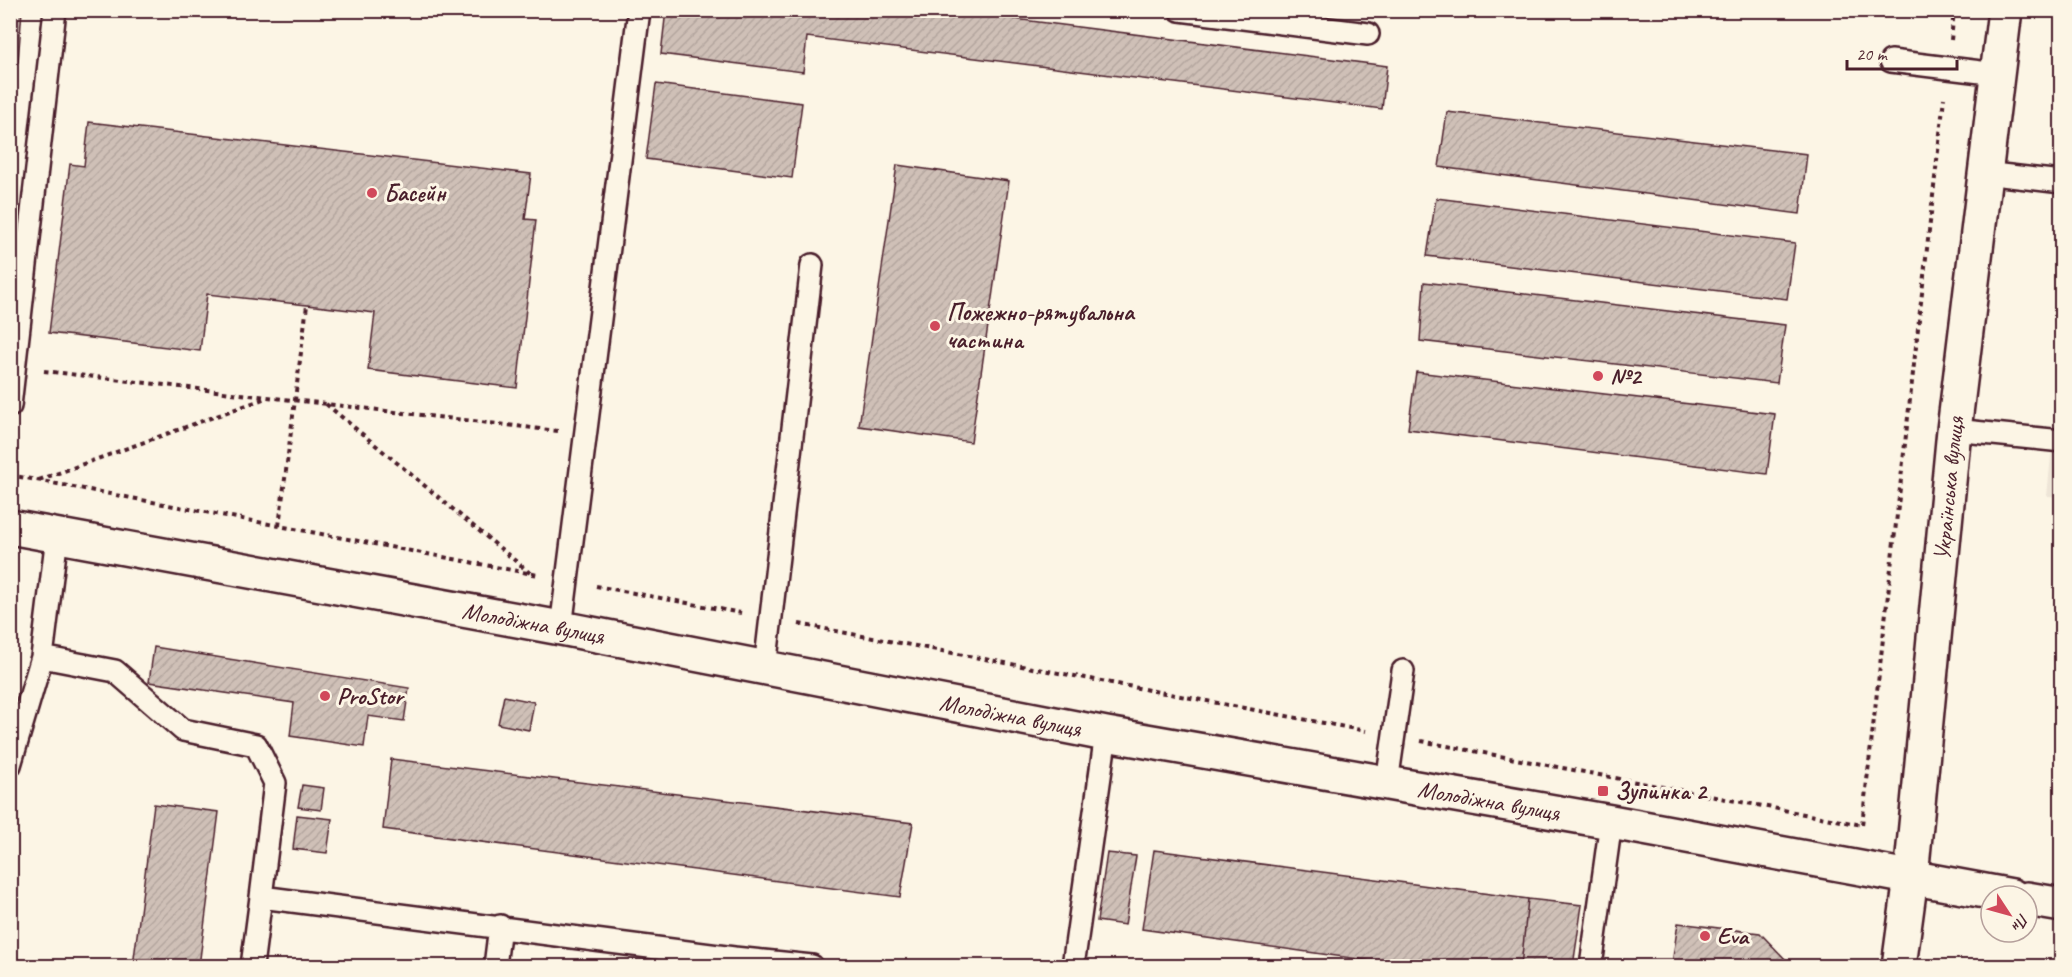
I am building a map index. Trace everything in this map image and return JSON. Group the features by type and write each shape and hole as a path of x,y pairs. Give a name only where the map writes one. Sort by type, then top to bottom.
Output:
{"street":[{"name":"Українська вулиця","path":"1899,966 1911,877 1954,430 2005,10"},
{"name":"Молодіжна вулиця","path":"10,527 561,628 1106,734 1611,822 1979,890"},
{"path":"2039,901 2061,905"}],"lane":[{"path":"10,406 55,10"},
{"path":"561,628 639,10"},
{"path":"1180,10 1368,34"},
{"path":"1892,61 1997,74"},
{"path":"1984,173 2061,182"},
{"path":"765,668 812,265"},
{"path":"1954,430 2061,441"},
{"path":"10,765 42,657 57,536"},
{"path":"42,657 115,671 183,730 256,745 275,783 252,966"},
{"path":"1387,783 1403,671"},
{"path":"1073,966 1106,734"},
{"path":"1592,966 1611,822"},
{"path":"261,897 500,926 734,962 813,966"},
{"path":"495,966 500,926"}],"path":[{"path":"10,475 1862,825 1954,10"},
{"path":"279,526 307,305"},
{"path":"15,368 586,434"},
{"path":"38,481 269,397"},
{"path":"326,404 531,573"}],"shaded area":[{"path":"2061,358 2061,497 2047,496"}],"building":[{"path":"10,10 22,10 18,62 10,62"},
{"path":"666,10 943,10 1387,66 1382,109 807,37 803,72 661,54"},
{"path":"656,84 802,103 792,178 646,159"},
{"path":"1447,112 1807,154 1800,214 1439,167"},
{"path":"89,122 531,174 525,219 536,220 517,388 368,370 375,313 307,305 207,294 200,351 49,333 70,164 84,166"},
{"path":"897,165 1009,181 971,442 859,426"},
{"path":"1436,198 1795,243 1787,299 1427,256"},
{"path":"1424,282 1785,325 1777,383 1420,341"},
{"path":"1416,372 1775,414 1767,474 1408,429"},
{"name":"ProStor","path":"154,647 409,688 404,721 368,716 364,747 290,736 294,703 149,682"},
{"path":"504,696 534,702 529,730 498,724"},
{"path":"391,759 913,823 900,897 383,829"},
{"path":"302,785 324,788 321,810 298,807"},
{"path":"154,804 219,812 199,966 133,966"},
{"path":"297,815 332,819 327,853 293,849"},
{"path":"1154,850 1528,899 1521,966 1408,966 1142,929"},
{"path":"1107,853 1136,856 1125,925 1097,921"},
{"path":"1528,899 1582,905 1573,966 1521,966"},
{"path":"1678,923 1760,933 1787,961 1786,966 1672,964"},
{"path":"381,962 422,966 380,966"}],"place":[{"name":"Басейн","path":"372,193"},
{"name":"Пожежно-рятувальна частина","path":"935,326"},
{"name":"№2","path":"1598,376"},
{"name":"ProStor","path":"325,696"},
{"name":"Зупинка 2","path":"1603,791"},
{"name":"Eva","path":"1705,936"}]}
